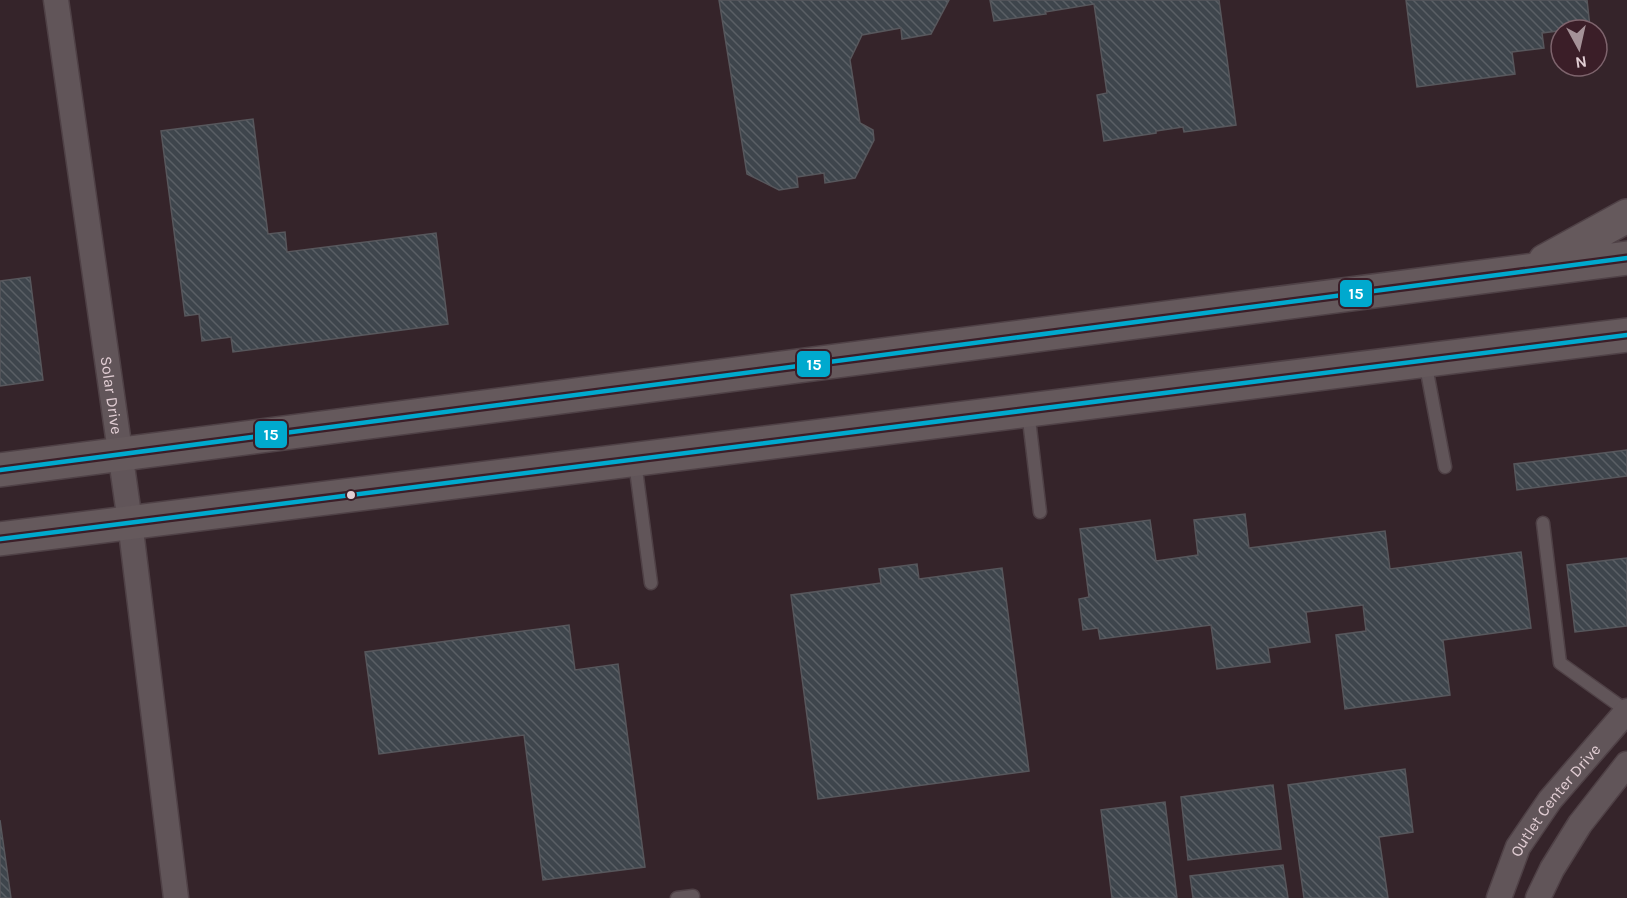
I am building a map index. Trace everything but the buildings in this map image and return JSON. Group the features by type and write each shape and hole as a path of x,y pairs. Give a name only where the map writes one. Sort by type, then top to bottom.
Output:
{"main road":[{"path":"1529,270 1627,216"},
{"path":"0,470 1627,258"},
{"path":"0,539 1627,334"}],"street":[{"name":"Solar Drive","path":"57,0 130,522 176,898"},
{"name":"Outlet Center Drive","path":"1499,898 1518,848 1550,800 1627,711"},
{"name":"Outlet Center Drive","path":"1538,898 1552,869 1580,824 1627,764"}],"lane":[{"path":"1425,360 1445,467"},
{"path":"1028,410 1040,512"},
{"path":"635,459 651,583"},
{"path":"1544,524 1560,663 1627,711"},
{"path":"677,898 693,896"}],"transit line":[{"name":"15","path":"0,470 1627,258"},
{"name":"15","path":"0,539 1627,335"}]}
